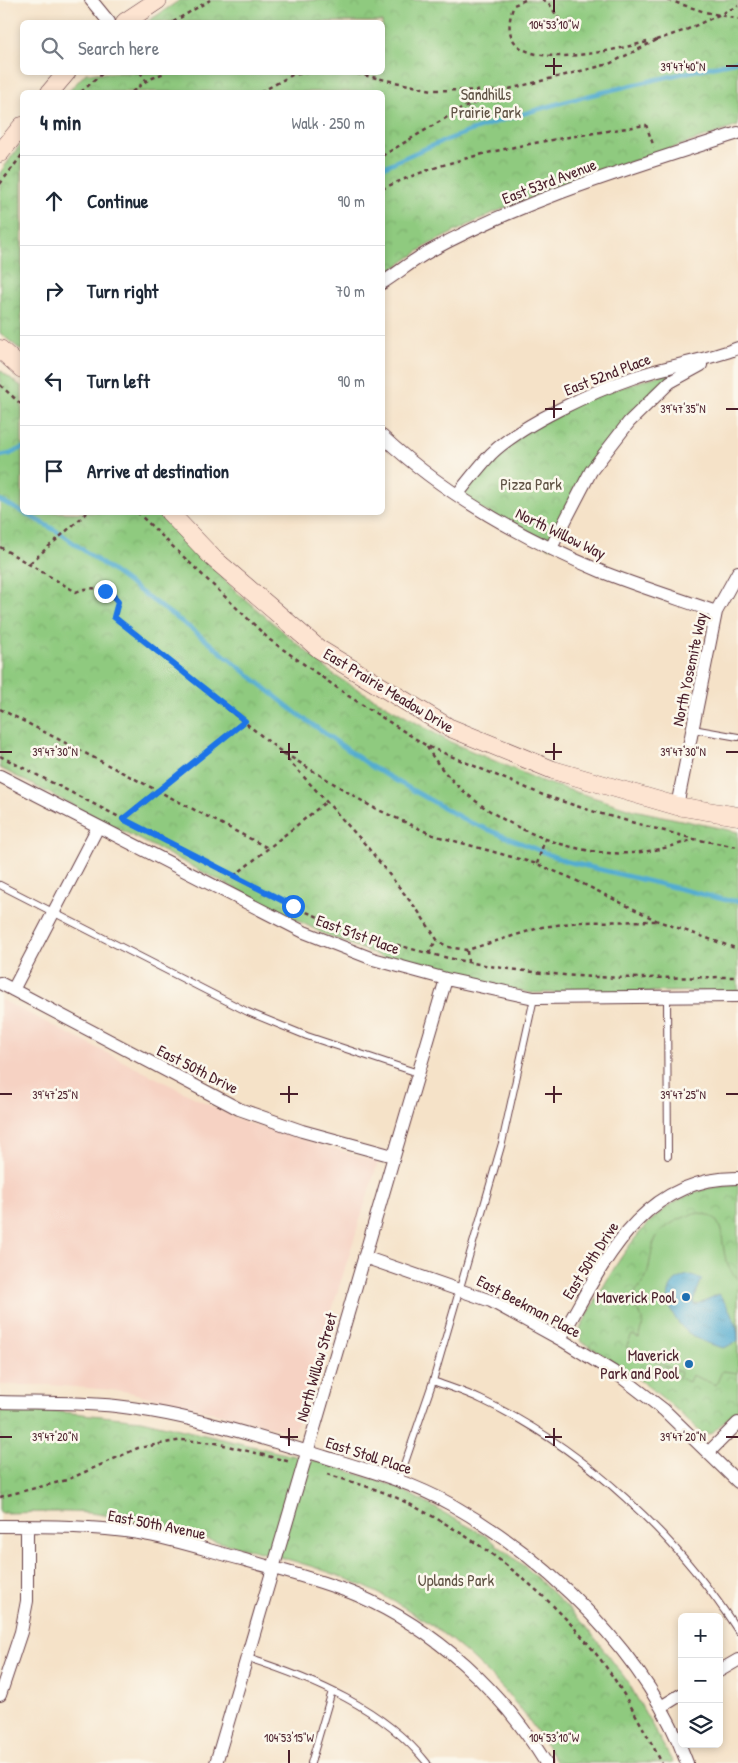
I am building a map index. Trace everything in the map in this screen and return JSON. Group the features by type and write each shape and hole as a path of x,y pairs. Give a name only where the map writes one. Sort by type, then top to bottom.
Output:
{"street":[{"path":"92,0 107,20"},
{"path":"128,20 158,0"},
{"path":"52,90 64,75"},
{"path":"0,153 20,128"},
{"name":"East 53rd Avenue","path":"385,281 428,252 497,218 580,185 738,133"},
{"name":"East 52nd Place","path":"457,495 492,453 567,406 636,376 719,356 738,348"},
{"path":"0,349 20,367"},
{"path":"552,548 592,471 629,422 670,382 719,356"},
{"name":"North Willow Way","path":"385,439 404,457 457,495 552,548 605,573 716,612"},
{"name":"East Prairie Meadow Drive","path":"172,515 213,558 319,649 448,727 553,770 678,806 738,816"},
{"name":"North Yosemite Way","path":"678,806 716,612 738,572"},
{"name":"East 51st Place","path":"0,776 304,932 373,959 446,979 534,998 738,996"},
{"path":"13,990 98,827"},
{"name":"North Willow Street","path":"216,1763 275,1568 393,1156 446,979"},
{"name":"East 50th Drive","path":"0,983 239,1108 302,1131 393,1156"},
{"name":"East 50th Drive","path":"560,1339 613,1250 636,1220 657,1202 682,1188 708,1180 738,1178"},
{"name":"East Beekman Place","path":"364,1257 491,1301 560,1339 620,1376 664,1410 710,1452 738,1482"},
{"name":"East Stoll Place","path":"0,1402 116,1406 184,1418 308,1452 399,1480 452,1505 510,1544 554,1578 598,1623 631,1662 661,1707 679,1742 687,1763"},
{"path":"710,1452 738,1423"},
{"name":"East 50th Avenue","path":"0,1526 92,1528 140,1533 275,1568 358,1596 409,1623 444,1647 470,1669 506,1707 546,1763"},
{"path":"0,1695 21,1632 27,1601 27,1526"},
{"path":"723,1670 737,1665"},
{"path":"661,1707 678,1696"}],"lane":[{"path":"693,729 738,737"},
{"path":"0,885 248,1012 307,1036 418,1073"},
{"path":"667,996 668,1156"},
{"path":"399,1480 433,1381 458,1288 502,1143 534,998"},
{"path":"433,1381 482,1400 531,1428 584,1463 636,1508 678,1552 720,1603 738,1631"},
{"path":"248,1658 284,1670 332,1690 377,1718 418,1752 427,1763"},
{"path":"311,1763 332,1690"}],"path":[{"path":"176,20 210,0"},
{"path":"524,0 514,5 508,22 514,42 531,55 558,57 624,48 657,40"},
{"path":"542,0 548,2 561,22"},
{"path":"668,0 720,16 738,19"},
{"path":"385,154 459,110 501,91 609,64 657,40 720,16 738,6"},
{"path":"83,90 101,75"},
{"path":"142,75 146,81"},
{"path":"135,90 146,81 159,75"},
{"path":"265,90 292,75"},
{"path":"361,75 432,90 501,91"},
{"path":"385,189 407,178 469,159 560,139 646,125 654,147"},
{"path":"0,184 20,158"},
{"path":"0,385 20,403"},
{"path":"30,563 85,515"},
{"path":"140,515 270,640 350,697 427,746 543,795 598,813 694,839 738,847"},
{"path":"0,547 30,563 76,592 95,588 113,595 118,602 114,617 279,750 327,801 418,911 438,941 448,947 467,950 542,927 579,922 658,920"},
{"path":"0,709 268,848"},
{"path":"123,819 245,721"},
{"path":"427,746 434,759 470,796 512,824 546,839 571,847 610,853 671,848 694,839"},
{"path":"279,750 372,807 433,835 537,864 571,878 658,920 738,949"},
{"path":"0,756 332,924 397,946 468,962 566,975 738,977"},
{"path":"234,876 327,801"},
{"path":"537,864 546,839"},
{"path":"430,954 432,946 438,941"},
{"path":"467,950 468,962"},
{"path":"0,1497 66,1480 138,1448 182,1440 216,1443 304,1466 406,1503 456,1530 495,1557 541,1595 582,1637 614,1679 662,1763"}],"shaded area":[{"path":"0,999 239,1120 378,1162 294,1432 124,1391 51,1385 0,1385"}],"green space":[{"name":"Sandhills Prairie Park","path":"180,0 738,0 738,126 571,182 493,213 428,245 385,275 385,90 70,90 84,75 385,75 385,20 150,20"},
{"path":"20,145 20,349 0,333 0,173"},
{"name":"Pizza Park","path":"719,356 670,382 591,471 551,548 457,495 492,453 567,405"},
{"path":"0,370 20,385 20,515 160,515 239,594 335,676 448,741 544,782 634,810 738,832 738,991 531,993 450,976 384,958 322,933 0,768"},
{"path":"738,1185 738,1408 711,1434 701,1433 644,1384 582,1342 579,1330 623,1255 639,1233 659,1214 681,1199 707,1189"},
{"name":"Maverick Pool","path":"699,1213 710,1216 717,1222 721,1230 726,1261 730,1270 738,1278 738,1373 722,1371 716,1385 692,1375 689,1382 679,1378 681,1372 655,1362 656,1359 626,1347 632,1335 639,1338 641,1331 642,1318 633,1300 635,1293 646,1277 656,1238 659,1233 675,1221"},
{"name":"Uplands Park","path":"0,1411 62,1412 141,1420 324,1463 397,1487 486,1536 530,1571 586,1626 628,1682 673,1763 557,1763 517,1705 493,1678 440,1631 410,1611 379,1594 329,1572 273,1555 111,1516 74,1512 0,1513"}],"water":[{"name":"Maverick Pool","path":"688,1275 702,1279 693,1301 695,1305 719,1294 735,1322 738,1341 724,1348 714,1345 693,1336 679,1323 670,1307 669,1291 672,1284"}],"waterway":[{"path":"385,167 468,132 512,117 602,92 738,61"},
{"path":"0,456 20,449"},
{"path":"0,500 20,511"},
{"path":"28,515 60,533 197,633 295,712 372,767 467,821 565,861 726,900 738,901"}],"place":[{"name":"Maverick Pool","path":"686,1297"},
{"name":"Maverick Park and Pool","path":"689,1364"}],"route":[{"path":"105,591 113,595 118,602 118,609 114,617 147,641 245,721 123,819 293,906"}]}
